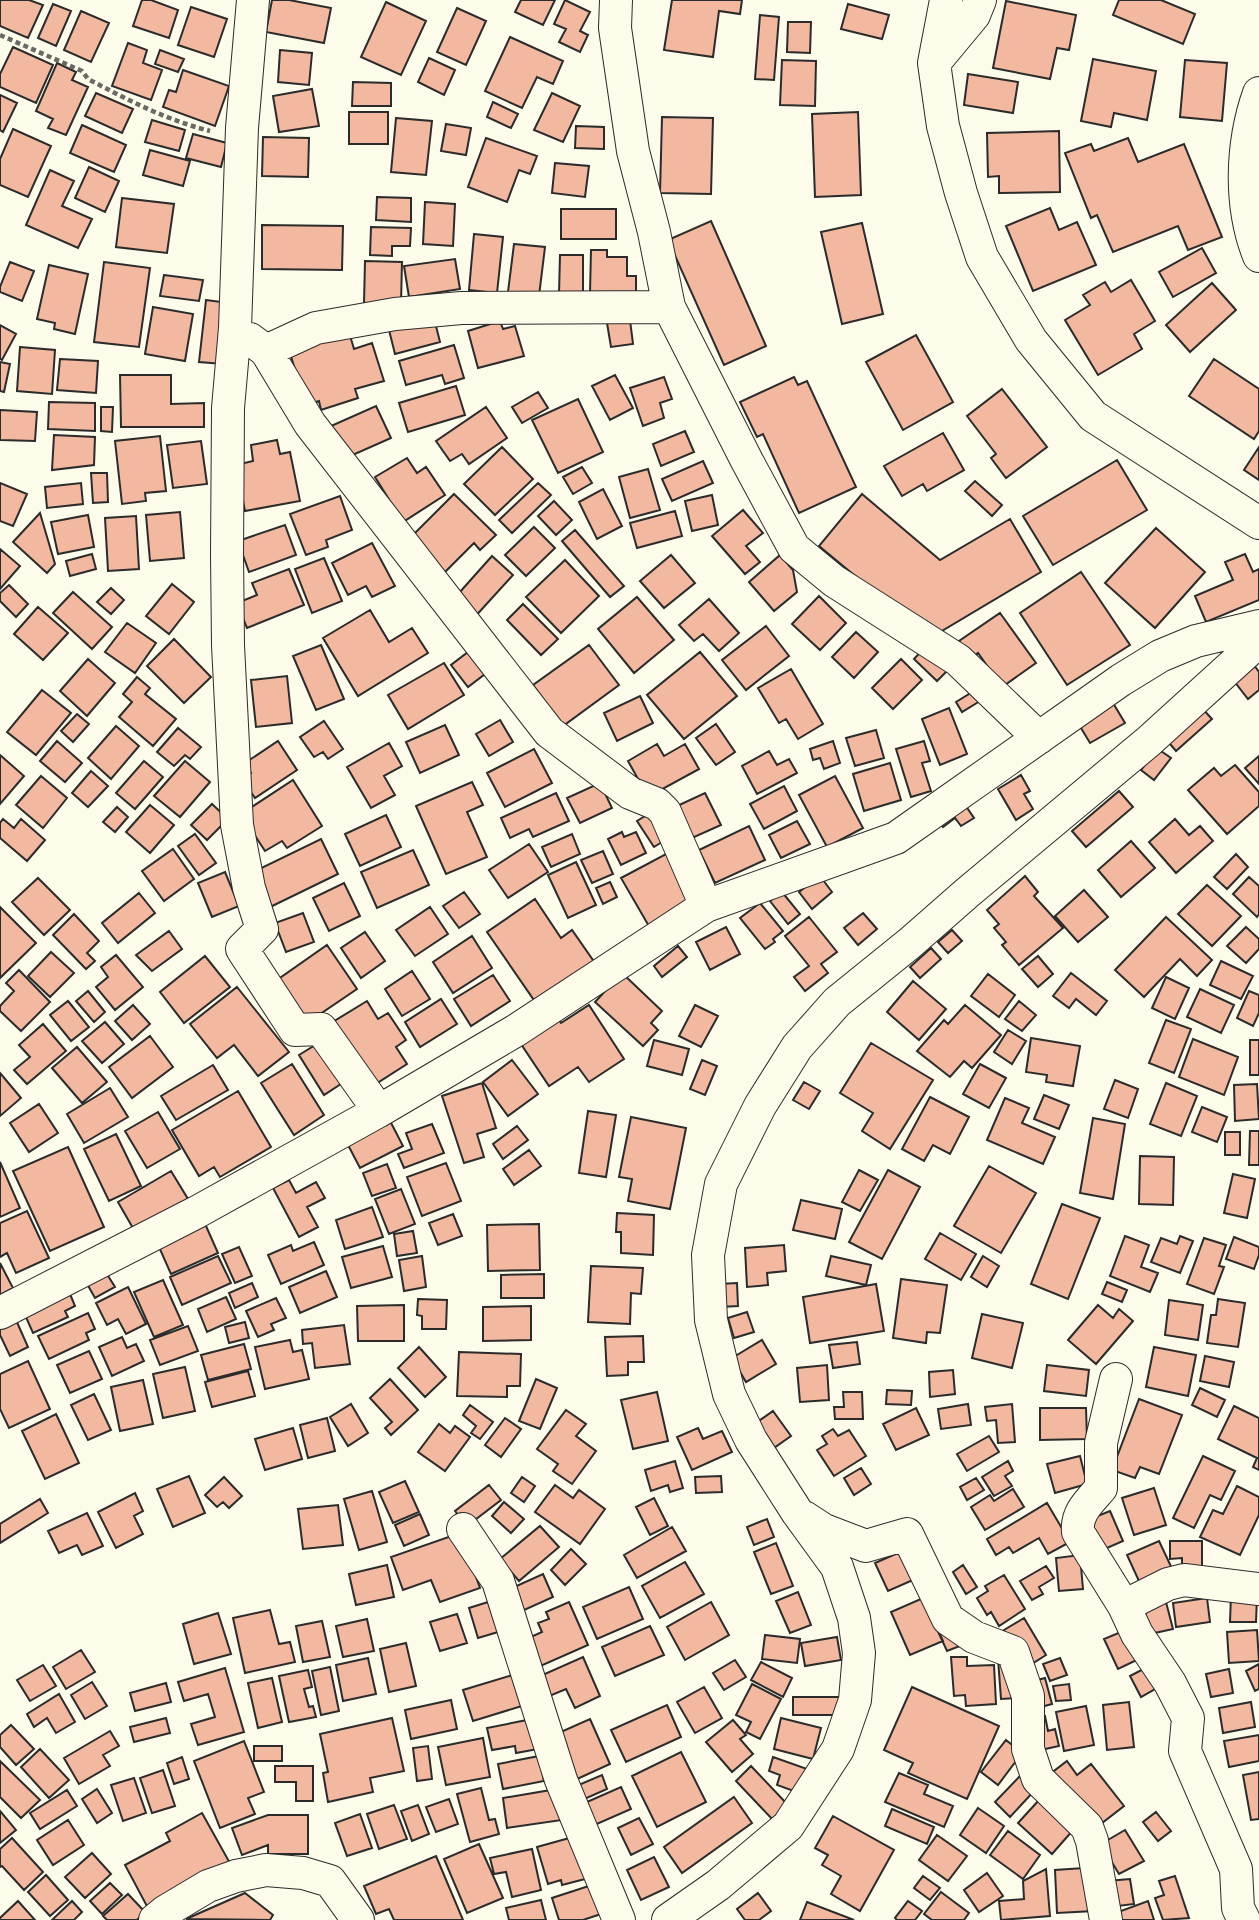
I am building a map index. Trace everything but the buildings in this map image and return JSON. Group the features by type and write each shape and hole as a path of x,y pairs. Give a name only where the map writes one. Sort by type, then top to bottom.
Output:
{"street":[{"path":"253,0 241,139 235,328 228,408 228,645 236,825 249,888 262,929 242,949 295,1030 321,1028 379,1111"},
{"path":"616,0 615,28 633,150 654,232 669,307 794,548 834,580 958,660 1039,738"},
{"path":"946,0 934,63 943,125 982,257 1031,340 1093,416 1259,523"},
{"path":"934,63 974,15 980,0"},
{"path":"1259,93 1252,111 1244,159 1250,234 1259,256"},
{"path":"266,351 316,328 395,314 461,309 669,307"},
{"path":"235,328 266,351 310,424 549,732 630,793 657,804 665,812 706,906"},
{"path":"0,1313 197,1212 379,1111 515,1031 706,906 896,838 1160,656 1196,641 1259,626"},
{"path":"668,1920 718,1885 788,1826 838,1749 855,1700 859,1653 854,1618 836,1567 751,1440 729,1394 711,1320 708,1255 720,1184 760,1106 797,1047 837,1002 1149,741 1259,641"},
{"path":"1116,1379 1101,1443 1101,1488 1084,1506 1077,1521 1078,1532 1124,1606 1137,1634 1170,1683 1188,1718 1185,1751 1236,1869 1238,1908 1244,1920"},
{"path":"797,1512 824,1530 866,1546 907,1534 948,1619 974,1637 1013,1652 1028,1696 1028,1749 1038,1779 1087,1827 1106,1920"},
{"path":"463,1529 498,1581 561,1780 619,1920"},
{"path":"1124,1606 1168,1584 1184,1580 1259,1589"},
{"path":"1259,1600 1259,1606"},
{"path":"155,1920 208,1886 236,1876 266,1870 303,1873 330,1881 358,1920"}],"path":[{"path":"0,36 82,71 88,79 145,109 187,125 241,139"}]}
